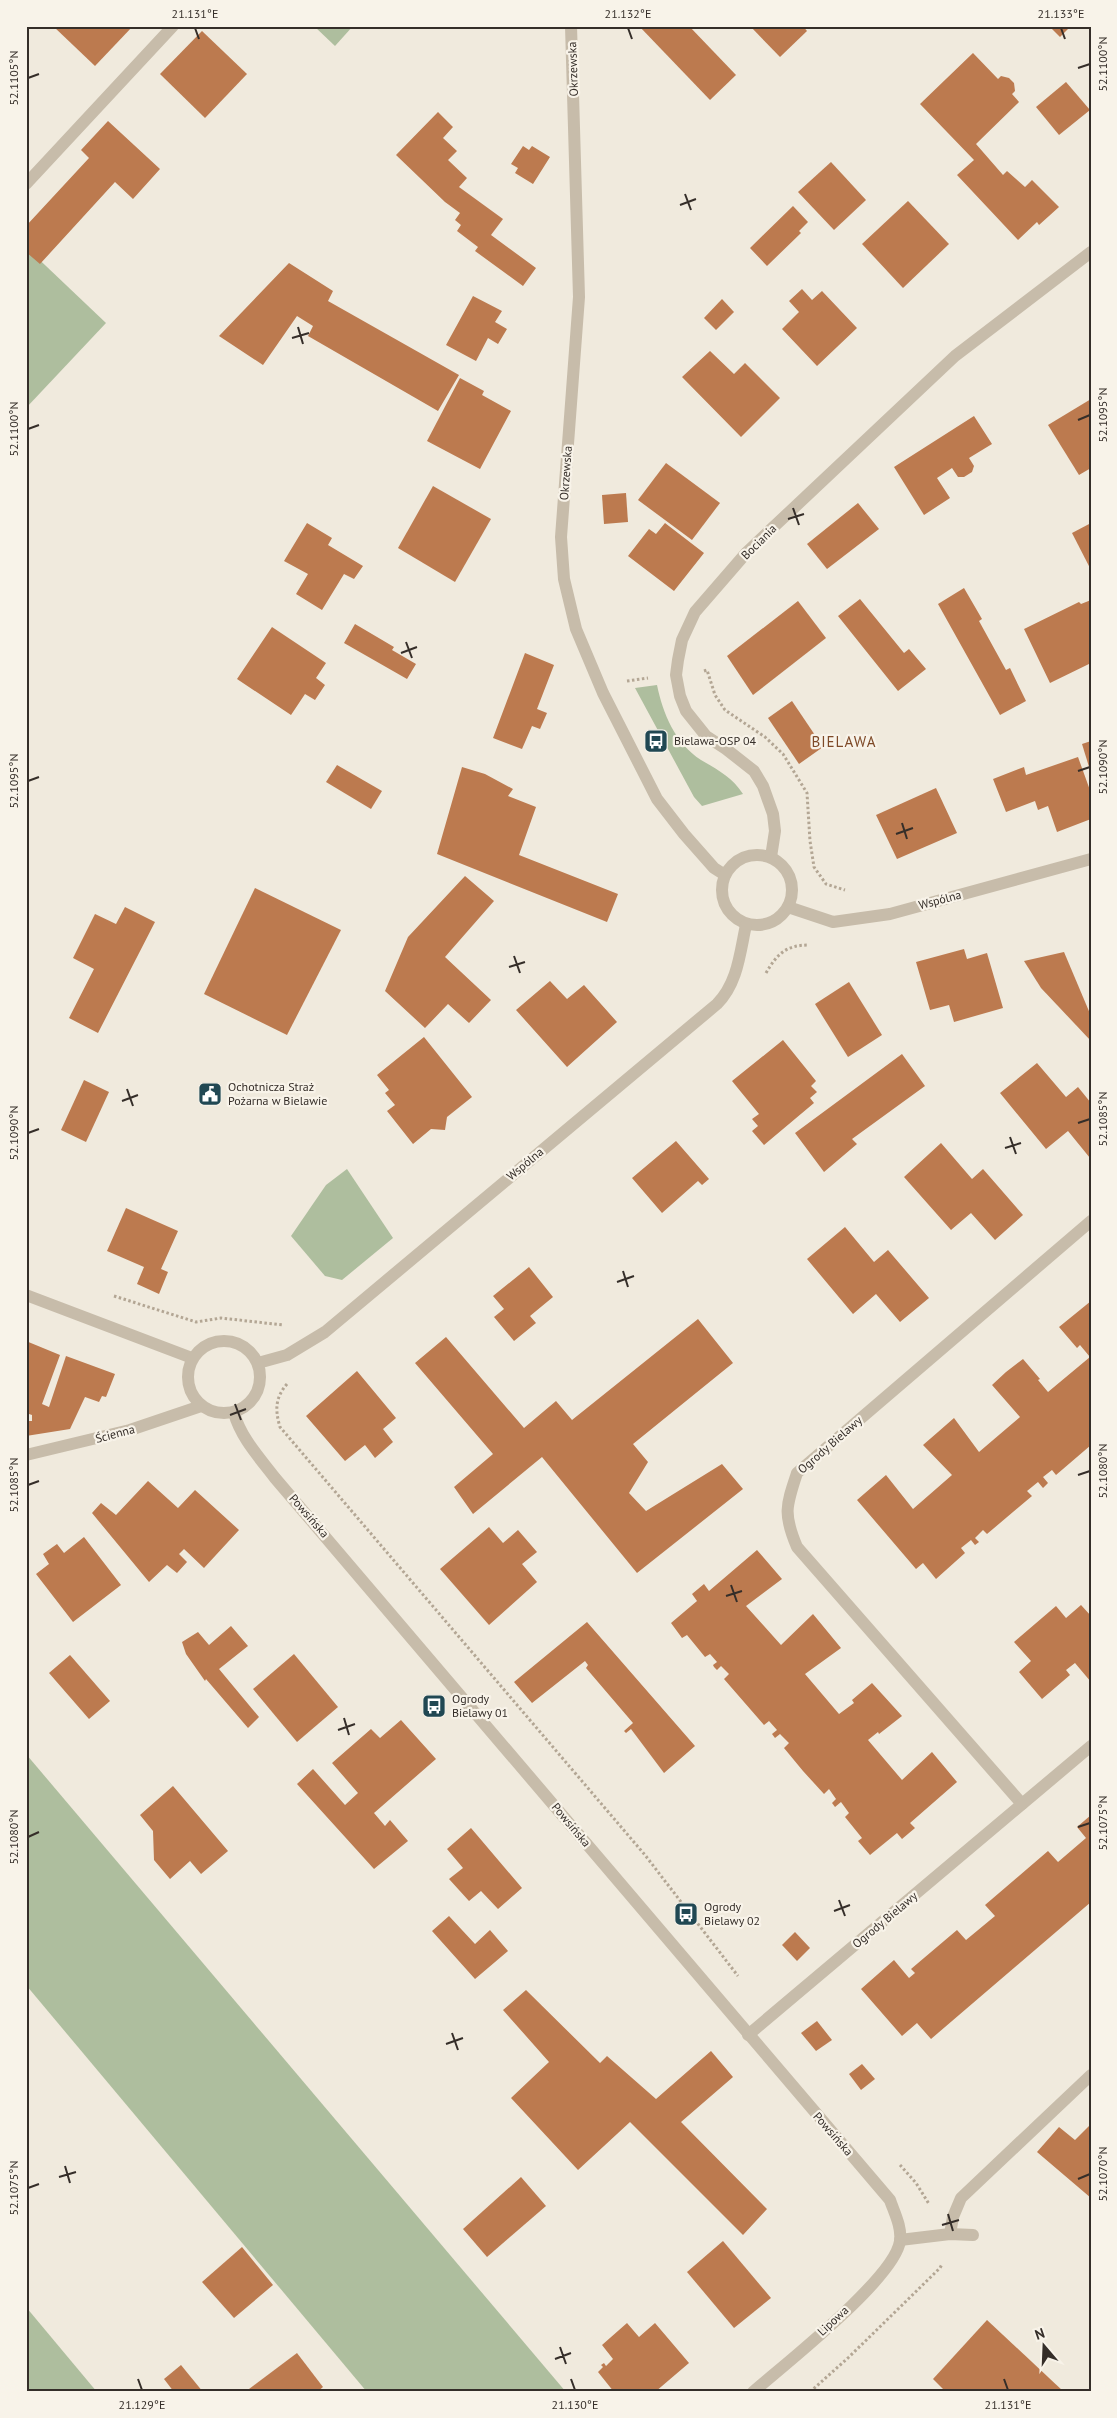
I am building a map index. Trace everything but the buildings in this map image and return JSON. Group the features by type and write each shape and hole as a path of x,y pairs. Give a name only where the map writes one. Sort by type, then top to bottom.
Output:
{"street":[{"path":"26,184 173,26"},
{"name":"Okrzewska","path":"571,26 579,297 561,537 564,579 576,629 603,693 657,799 714,868 725,875"},
{"name":"Bociania","path":"771,857 775,831 774,814 763,786 754,772 726,749 706,736 694,721 680,696 676,674 682,640 695,612 747,552 955,356 1091,252"},
{"path":"758,855 771,857 781,864 788,873 792,884 788,907 781,917 770,924 746,925 735,919 727,910 722,899 721,886 725,875 733,863 744,857 758,855"},
{"name":"Wspólna","path":"788,907 833,922 890,914 1091,858"},
{"name":"Wspólna","path":"258,1363 287,1355 325,1332 718,1004 727,994 736,974 746,925"},
{"name":"Ogrody Bielawy","path":"1022,1804 797,1547 787,1524 786,1504 797,1472 1091,1221"},
{"path":"26,1295 192,1358"},
{"path":"225,1341 236,1343 246,1348 258,1363 260,1382 258,1391 245,1407 234,1413 212,1412 201,1406 193,1398 188,1386 187,1374 192,1358 205,1346 225,1341"},
{"name":"Ścienna","path":"26,1455 130,1430 201,1406"},
{"name":"Powsińska","path":"234,1413 238,1426 249,1445 275,1478 890,2200 899,2225 900,2240"},
{"name":"Ogrody Bielawy","path":"748,2035 1091,1746"},
{"path":"950,2234 952,2217 960,2198 1091,2075"},
{"path":"900,2240 950,2234 972,2235"},
{"name":"Lipowa","path":"753,2392 821,2333 878,2278 895,2257 900,2240"}],"path":[{"path":"624,681 707,670"},
{"path":"109,1300 110,1295 196,1322 221,1318 279,1323 289,1328"},
{"path":"290,1381 278,1396 276,1406 280,1426 646,1855"}],"green space":[{"path":"314,26 353,26 335,46"},
{"path":"26,247 106,323 26,408"},
{"path":"657,685 671,727 684,745 701,760 729,778 743,794 702,806 694,797 635,688"},
{"path":"347,1169 393,1238 342,1280 325,1276 291,1236 326,1185"},
{"path":"26,1754 566,2392 367,2392 26,1985"},
{"path":"26,2307 97,2392 26,2392"}],"place":[{"name":"Bielawa-OSP 04","path":"656,741"},
{"name":"Ochotnicza Straż Pożarna w Bielawie","path":"210,1094"},
{"name":"Ogrody Bielawy 01","path":"434,1706"},
{"name":"Ogrody Bielawy 02","path":"686,1914"}],"district":[{"name":"BIELAWA","path":"844,742"}]}
